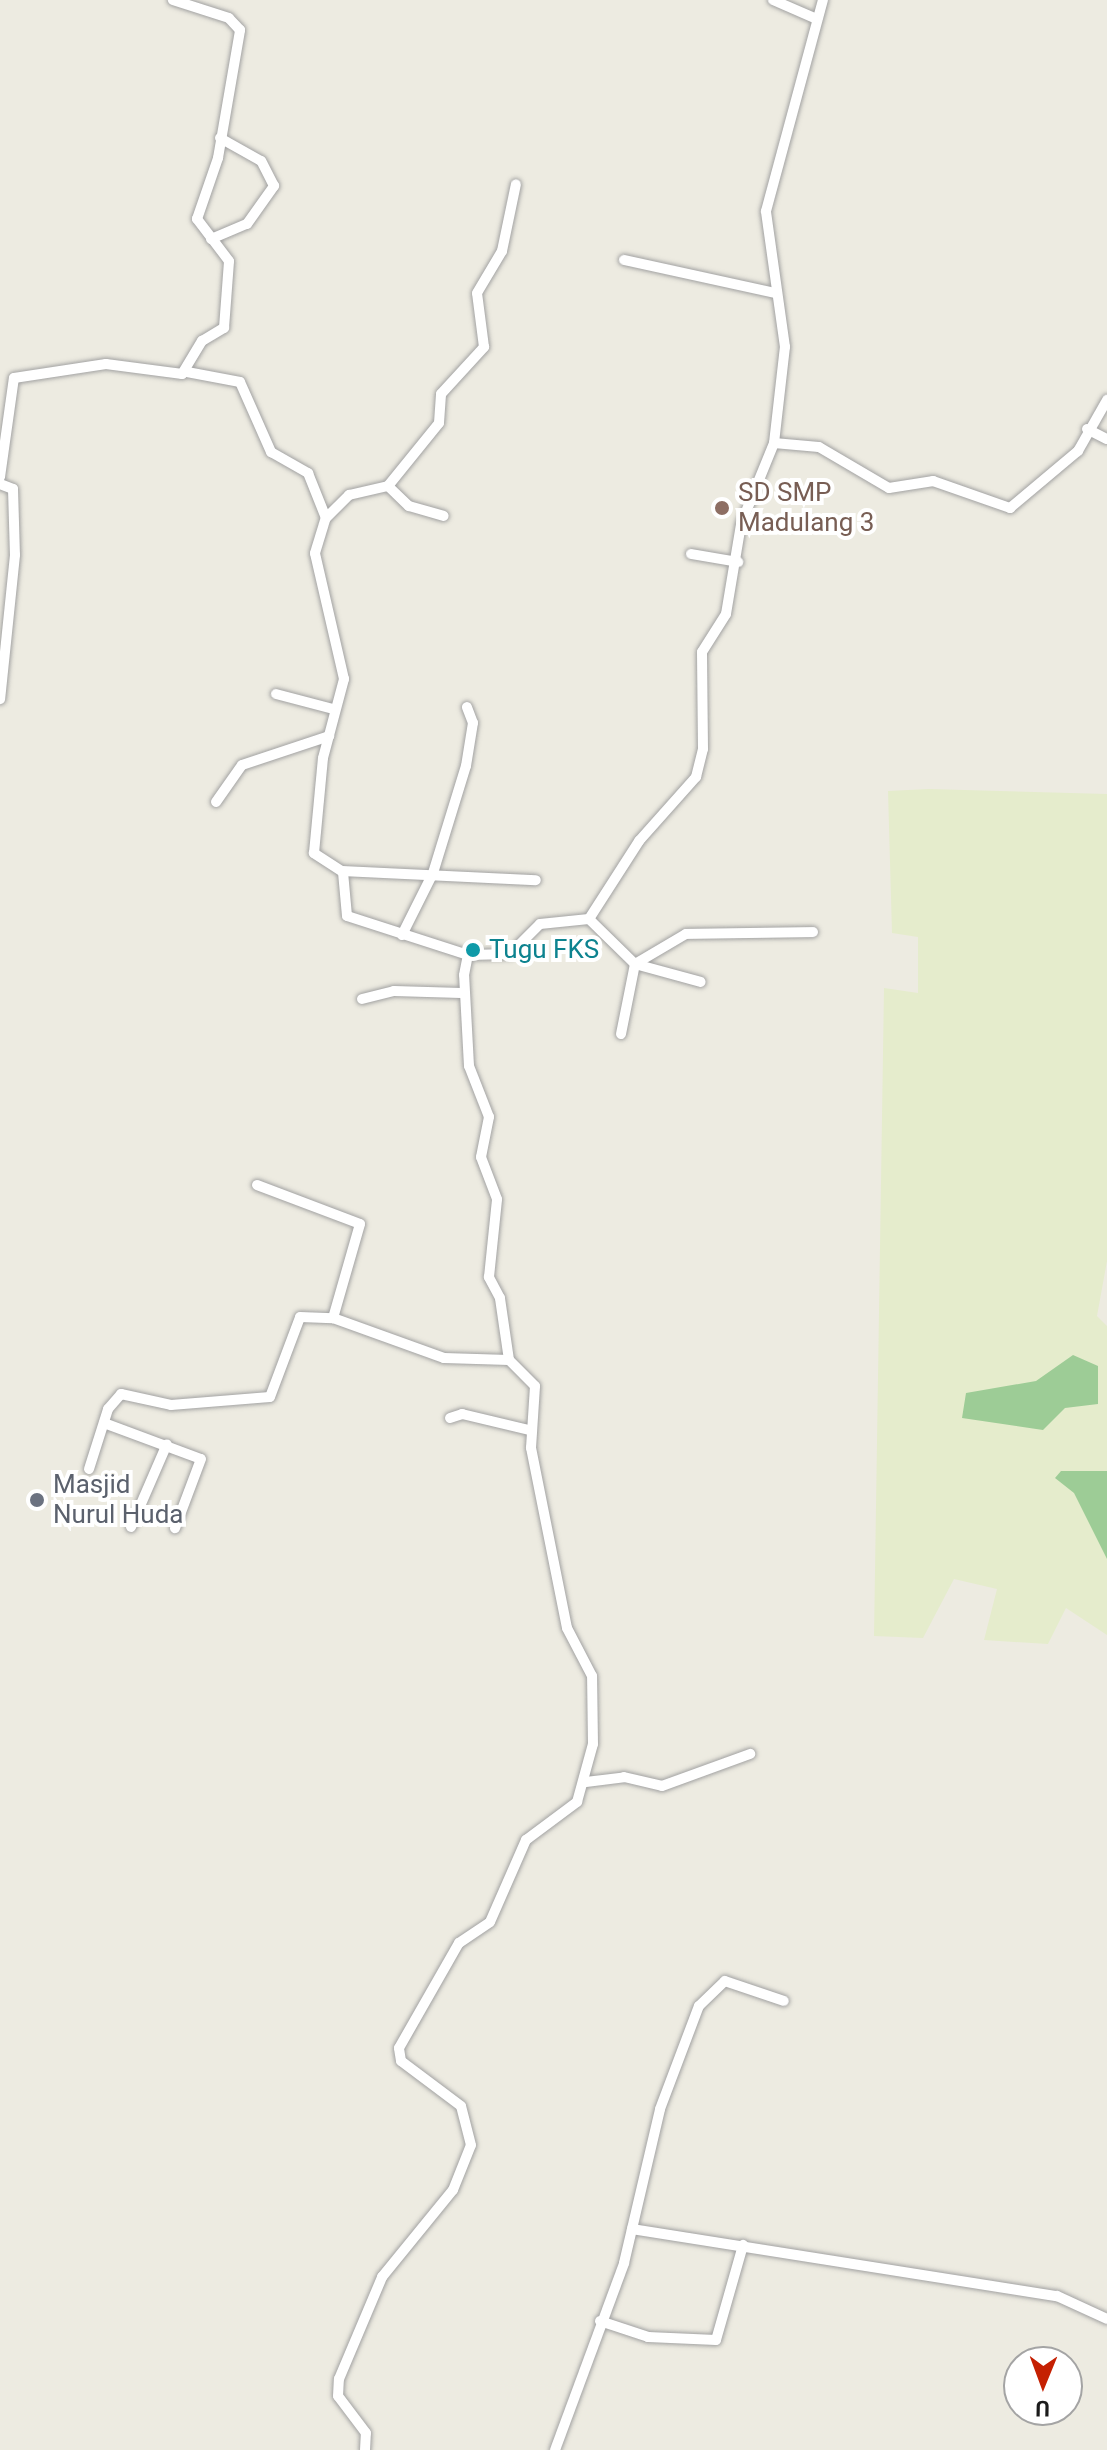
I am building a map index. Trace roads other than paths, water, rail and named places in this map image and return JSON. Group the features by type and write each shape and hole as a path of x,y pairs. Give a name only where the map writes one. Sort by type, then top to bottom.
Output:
{"street":[{"path":"173,0 229,18 240,30 220,138 197,219 229,261 224,328 202,341 187,372"},
{"path":"773,0 817,19"},
{"path":"589,919 639,841 696,777 703,749 702,652 726,614 738,562 741,524 774,443 785,347 775,293 766,211 789,149 794,93 823,0"},
{"path":"211,239 247,224 274,186 261,161 220,138"},
{"path":"516,184 501,256 477,293 484,347 441,394 439,423 388,486 351,494 326,518 315,557 343,661 344,686 333,709 313,850 342,871 536,880"},
{"path":"624,260 775,293"},
{"path":"0,477 14,378 106,364 187,372 240,382 268,447 308,473 326,518"},
{"path":"774,443 819,447 889,488 933,481 1010,508 1078,451 1087,429 1107,400"},
{"path":"1087,429 1107,439"},
{"path":"0,484 13,489 15,548 1,692"},
{"path":"388,486 409,506 444,516"},
{"path":"691,554 738,562"},
{"path":"276,694 333,709"},
{"path":"402,935 433,873 472,745 467,707"},
{"path":"216,802 242,765 329,736"},
{"path":"342,871 344,914 468,955 510,954 540,924 589,919"},
{"path":"589,919 635,964 701,982"},
{"path":"621,1034 635,964 686,934 713,928 813,932"},
{"path":"365,2450 366,2433 338,2396 339,2379 382,2277 453,2190 471,2145 461,2106 401,2061 399,2048 459,1943 490,1922 526,1840 577,1802 586,1782 592,1676 567,1628 529,1430 535,1386 509,1360 500,1298 489,1277 497,1221 481,1157 489,1117 469,1066 461,993 468,955"},
{"path":"362,999 394,991 461,993"},
{"path":"257,1185 360,1224 333,1318"},
{"path":"89,1469 104,1423 125,1393 171,1405 265,1399 295,1321 333,1318 430,1355 509,1360"},
{"path":"450,1418 462,1414 529,1430"},
{"path":"104,1423 196,1454 203,1466 175,1528"},
{"path":"131,1527 167,1444"},
{"path":"586,1782 624,1777 662,1786 750,1754"},
{"path":"555,2450 632,2229 673,2068 709,1990 735,1982 784,2001"},
{"path":"632,2229 1057,2296 1107,2319"},
{"path":"600,2321 648,2337 716,2340 743,2245"}],"place":[{"name":"SD SMP Madulang 3","path":"722,508"},
{"name":"Tugu FKS","path":"473,950"},
{"name":"Masjid Nurul Huda","path":"37,1500"}]}
